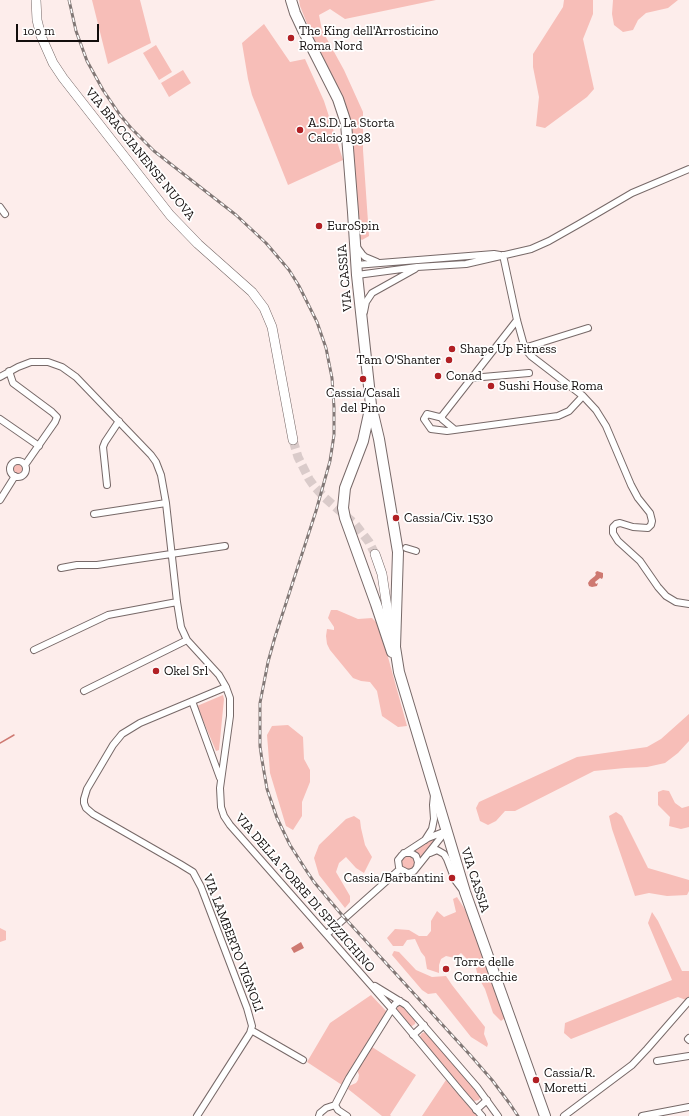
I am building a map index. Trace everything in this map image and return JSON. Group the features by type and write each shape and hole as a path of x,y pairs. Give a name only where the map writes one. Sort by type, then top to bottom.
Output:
{"main road":[{"name":"VIA BRACCIANENSE NUOVA","path":"36,0 37,20 41,36 53,63 63,78 170,215 198,244 252,292 264,308 272,327 293,440"},
{"name":"VIA CASSIA","path":"291,0 300,24 333,88 344,116 349,148 356,270 371,405 379,439 398,555 395,648 399,672 465,892 545,1116"},
{"path":"371,405 363,441 345,488 343,508 345,518 399,672"},
{"path":"375,554 382,574 389,621 395,648"}],"street":[{"path":"356,270 395,270 466,264 502,258 531,249 579,224 632,193 689,169"},
{"path":"0,207 5,214"},
{"path":"355,244 365,257 380,262 494,254 502,258 524,348 531,356 583,396 596,410 601,417 631,486 650,513 652,521 648,528 633,527 620,523 613,527 613,533 618,541 640,561 666,596 676,602 689,604"},
{"path":"356,270 380,262"},
{"path":"394,262 396,279"},
{"path":"362,330 365,305 368,297 374,291 417,267"},
{"path":"517,320 442,416 439,417 426,414 424,419 431,429 447,430 558,416 569,411 583,396"},
{"path":"524,348 588,328"},
{"name":"VIA DELLA TORRE DI SPIZZICHINO","path":"0,377 23,364 35,362 48,362 62,367 76,377 147,450 156,462 161,476 166,503 181,627 187,640 215,670 226,687 230,698 220,798 221,807 226,820 392,1009 482,1116"},
{"path":"9,371 13,383 57,417 25,465 26,470 24,474 20,477 12,474 10,470 12,465 16,462 18,461 25,465"},
{"path":"471,378 529,373"},
{"path":"442,416 442,419 454,429"},
{"path":"0,419 39,446"},
{"path":"107,485 103,447 119,421"},
{"path":"0,500 15,476"},
{"path":"94,514 166,503"},
{"path":"62,568 78,565 97,565 225,546"},
{"path":"406,548 416,552"},
{"path":"34,650 108,615 177,602"},
{"path":"84,691 187,640"},
{"name":"VIA LAMBERTO VIGNOLI","path":"197,1116 247,1039 251,1030 251,1023 247,1008 202,887 195,874 190,869 89,812 84,803 84,796 113,745 122,734 140,723 226,687"},
{"path":"192,701 221,779"},
{"path":"425,840 432,829 434,819 434,791"},
{"path":"446,831 414,871 409,873 400,869 398,860 404,853 438,833 446,831"},
{"path":"427,855 435,850 444,854 455,880 465,892"},
{"path":"404,853 411,853 416,856 418,862 416,868"},
{"path":"327,934 400,869"},
{"name":"VIA DELLA TORRE DI SPIZZICHINO","path":"368,982 406,1005 472,1081 498,1116"},
{"path":"564,1116 632,1065 647,1050 689,1001"},
{"path":"319,1116 320,1113 326,1108 335,1105 349,1078 395,1004 400,1002"},
{"path":"413,1035 424,1025"},
{"path":"251,1030 303,1060"},
{"path":"657,1061 689,1056"},
{"path":"476,1110 487,1100"},
{"path":"335,1105 338,1110 347,1116"},
{"path":"642,1116 689,1108"}],"shaded area":[{"path":"92,0 140,0 151,43 108,64"},
{"path":"299,0 436,0 345,19 330,9 319,15 322,30 344,70 363,112 363,150 369,236 362,240 356,235 347,115 344,100 310,31"},
{"path":"564,0 593,0 593,14 583,39 594,89 587,97 545,128 536,126 539,97 533,67 533,54 563,7"},
{"path":"613,0 678,0 668,8 646,13 638,20 633,30 623,32 614,25 612,14"},
{"name":"A.S.D. La Storta Calcio 1938","path":"264,24 290,62 305,59 324,101 343,160 288,185 252,95 242,43"},
{"path":"156,45 172,72 159,80 143,53"},
{"path":"183,70 191,83 169,97 161,83"},
{"path":"16,465 20,465 22,469 20,473 16,473 14,471 14,467"},
{"path":"597,571 603,573 602,579 600,578 595,582 596,584 598,583 597,586 589,586 588,583 595,576"},
{"path":"331,610 337,610 358,619 372,618 380,628 407,726 398,727 382,716 377,691 370,682 353,678 330,650 327,644 326,636 327,629 334,630 334,627 328,618"},
{"path":"223,695 224,699 219,750 216,751 197,706"},
{"path":"689,714 689,741 678,753 665,763 647,767 594,771 515,811 505,811 496,821 488,825 480,821 476,808 479,802 577,757 647,747 661,739"},
{"path":"288,725 303,737 304,759 310,770 310,782 302,802 302,816 293,830 286,826 270,773 267,735 272,726"},
{"path":"663,790 669,791 675,803 682,808 689,806 689,827 681,829 669,826 670,817 658,805 658,792"},
{"path":"616,812 622,816 648,868 689,880 689,891 687,895 667,896 649,893 635,896 609,816"},
{"path":"354,816 360,820 365,845 372,857 364,873 356,868 346,857 339,863 336,872 350,896 350,902 345,908 319,875 314,858 319,845 346,819"},
{"path":"436,836 437,837 421,858 412,851"},
{"path":"405,855 411,855 415,859 415,865 411,869 405,869 401,865 401,859"},
{"path":"457,897 466,911 491,969 506,1017 501,1021 493,1013 485,989 478,977 476,968 461,953 455,958 446,956 441,959 439,973 427,969 425,957 415,939 407,940 403,946 393,946 387,938 395,929 409,930 419,936 427,936 431,931 431,921 437,911 444,917 456,912 453,899"},
{"path":"652,912 658,921 682,971 689,971 689,997 686,1000 678,997 571,1039 564,1033 565,1023 672,980 648,923"},
{"path":"0,928 6,931 6,940 0,942"},
{"path":"301,942 304,948 294,953 291,948"},
{"path":"394,951 399,952 416,970 432,977 446,976 485,1027 484,1034 488,1044 487,1047 471,1037 436,993 428,994 422,990 392,955"},
{"path":"371,995 387,1012 342,1085 307,1062 330,1023"},
{"path":"399,1006 404,1007 416,1019 415,1024 409,1026 396,1009"},
{"path":"426,1032 481,1095 479,1100 474,1101 471,1099 421,1042 420,1036 422,1033"},
{"path":"372,1047 416,1075 390,1115 391,1116 382,1116 348,1089 349,1086 356,1083 358,1080 359,1075 357,1070"},
{"path":"446,1080 477,1116 422,1116"}],"waterway":[{"path":"0,743 14,735"}],"tunnel":[{"path":"293,440 298,457 314,486 325,498 355,524 369,542 375,554"}],"railway":[{"path":"69,0 76,31 87,61 103,90 120,115 154,151 236,215 266,243 289,270 299,286 317,322 326,348 332,378 334,407 334,435 330,461 316,511 275,637 268,662 260,703 260,746 262,760 267,789 277,818 290,845 314,882 342,915 492,1080 518,1116"}],"place":[{"name":"The King dell'Arrosticino Roma Nord","path":"291,38"},
{"name":"A.S.D. La Storta Calcio 1938","path":"300,130"},
{"name":"EuroSpin","path":"319,226"},
{"name":"Shape Up Fitness","path":"452,349"},
{"name":"Tam O'Shanter","path":"449,360"},
{"name":"Conad","path":"438,376"},
{"name":"Cassia/Casali del Pino","path":"363,379"},
{"name":"Sushi House Roma","path":"491,386"},
{"name":"Cassia/Civ. 1530","path":"396,518"},
{"name":"Okel Srl","path":"156,671"},
{"name":"Cassia/Barbantini","path":"452,878"},
{"name":"Torre delle Cornacchie","path":"446,969"},
{"name":"Cassia/R. Moretti","path":"536,1080"}]}
